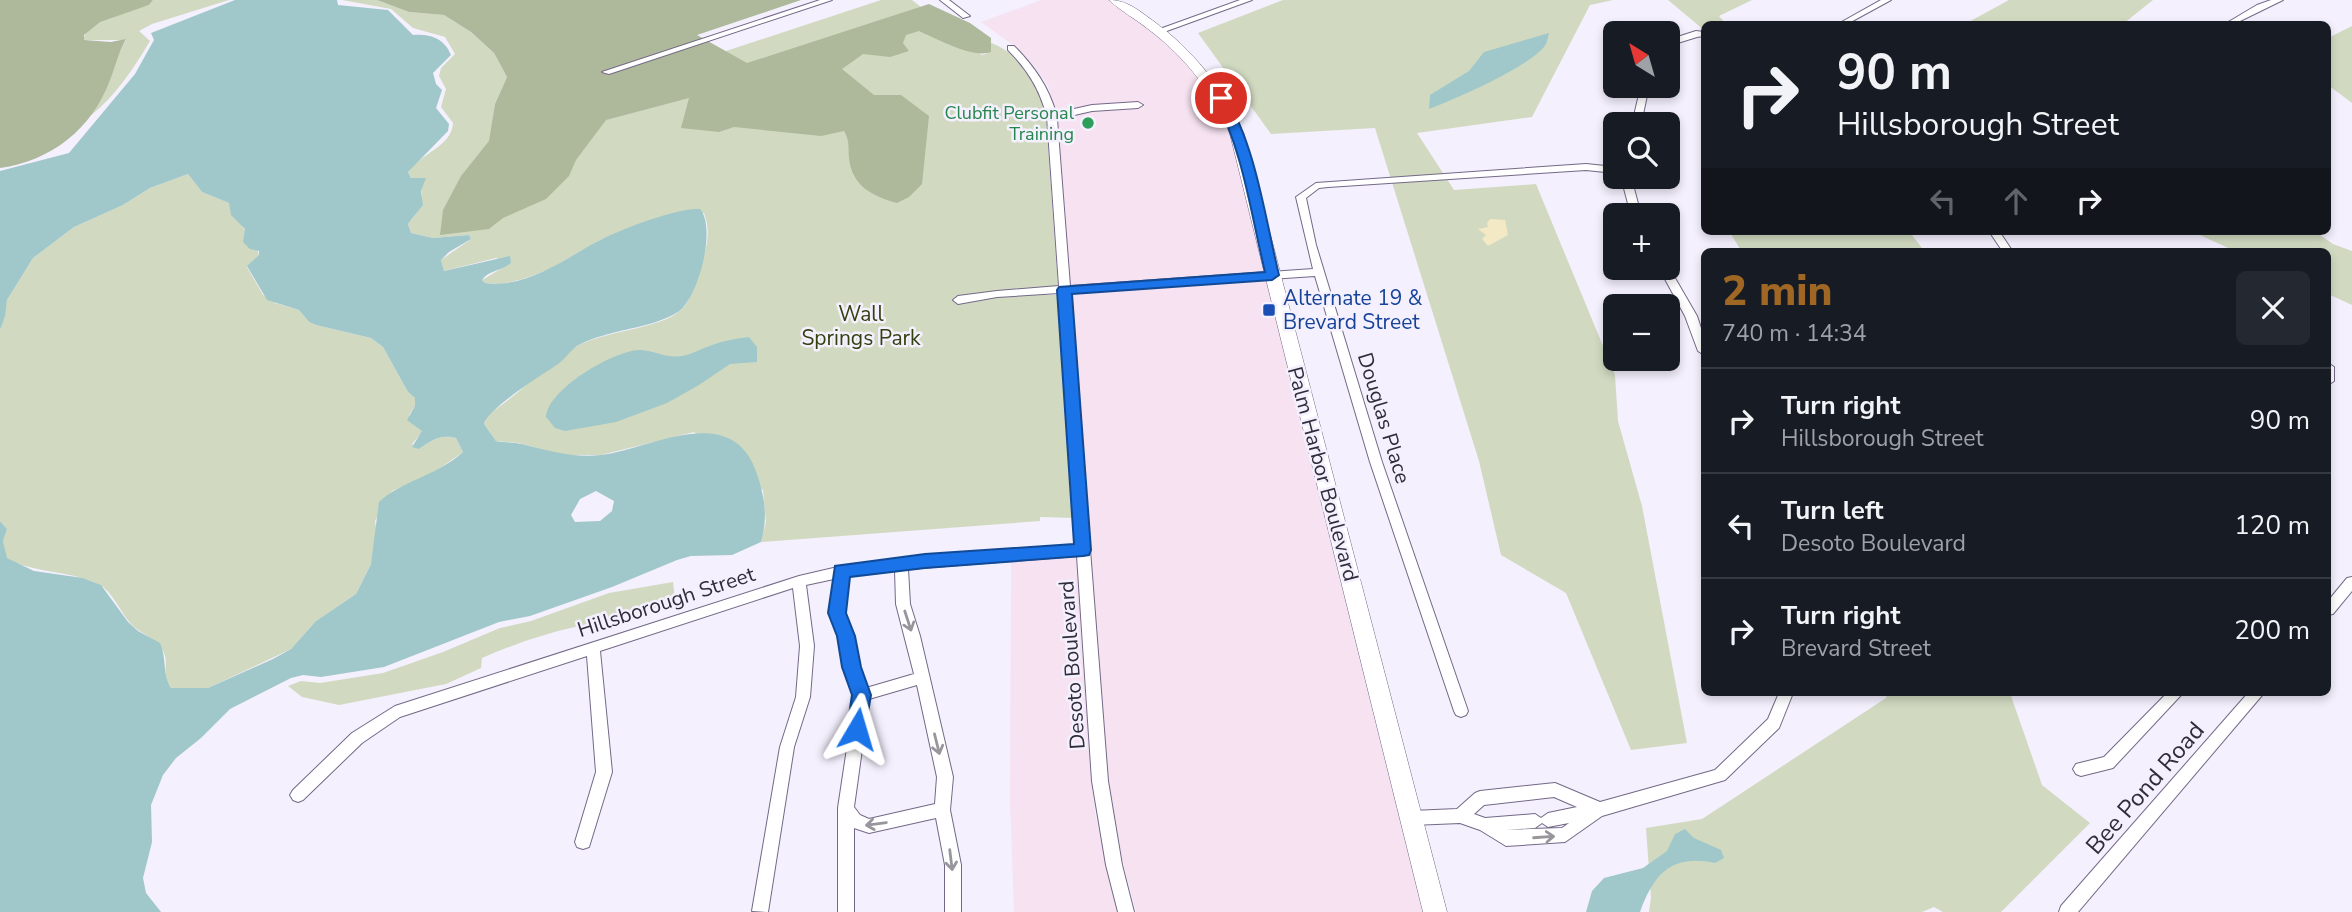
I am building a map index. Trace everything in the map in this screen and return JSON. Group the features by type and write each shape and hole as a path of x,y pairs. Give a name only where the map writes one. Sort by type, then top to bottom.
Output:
{"main road":[{"name":"Palm Harbor Boulevard","path":"1115,0 1161,30 1202,72 1231,117 1243,154 1435,912"}],"street":[{"path":"606,72 828,0"},
{"path":"944,0 966,16"},
{"path":"1161,30 1248,0"},
{"path":"1848,21 1887,0"},
{"path":"2234,21 2279,0"},
{"path":"1680,39 1701,34"},
{"name":"Desoto Boulevard","path":"1011,48 1028,64 1043,86 1052,117 1100,781 1112,853 1126,912"},
{"path":"1052,117 1092,108 1138,105"},
{"name":"Douglas Place","path":"1461,711 1376,461 1300,203 1301,197 1316,186 1586,167 1603,169"},
{"path":"958,300 997,294 1320,272"},
{"path":"1671,280 1691,316 1701,343"},
{"name":"Hillsborough Street","path":"298,795 357,738 395,712 799,581 842,571 901,563 1083,550"},
{"path":"901,563 903,604 913,636 945,777 942,810 953,865 953,912"},
{"path":"842,571 837,613 846,636 851,667 862,695 846,808 846,912"},
{"path":"761,911 787,747 803,697 807,646 799,581"},
{"path":"2331,606 2352,582"},
{"path":"583,842 604,772 593,648"},
{"path":"862,695 921,678"},
{"path":"1485,824 1541,820 1599,810 1720,775 1774,723 1785,696"},
{"path":"2081,769 2108,763 2173,696"},
{"name":"Bee Pond Road","path":"2067,912 2253,696"},
{"path":"1460,816 1480,798 1555,790 1599,810"},
{"path":"846,808 860,825 869,826 942,810"},
{"path":"1412,818 1460,816 1485,824 1506,839 1565,835 1599,810"}],"shaded area":[{"path":"0,0 153,0 149,5 100,22 84,35 84,40 111,42 126,39 102,98 81,128 52,150 36,158 0,168"},
{"path":"235,0 337,0 338,5 388,10 413,35 431,36 440,41 451,55 433,73 436,84 442,90 436,108 449,124 448,131 408,172 411,178 426,178 421,191 423,205 408,224 411,233 433,238 469,235 471,239 441,260 444,271 510,256 511,263 488,274 482,280 485,283 499,284 513,282 540,273 627,228 660,216 700,209 707,231 703,263 692,293 678,312 660,321 599,337 577,346 558,364 495,409 484,424 496,441 581,456 621,451 688,434 710,433 729,439 745,451 757,474 765,508 763,533 761,542 732,555 691,556 677,560 612,587 530,616 499,622 384,667 321,677 303,675 291,678 230,709 176,758 163,775 151,805 152,842 143,878 146,893 161,912 0,912 0,521 7,529 3,541 7,558 34,571 83,578 101,585 128,622 160,643 166,677 171,688 208,688 291,649 316,621 356,594 371,564 379,502 398,488 441,467 463,452 456,438 450,437 436,439 419,449 412,447 422,431 407,420 415,406 415,398 408,392 383,347 371,338 316,325 309,322 299,310 267,300 247,266 259,255 259,251 250,249 243,242 245,229 231,215 229,203 202,192 188,174 150,188 123,205 74,227 33,258 7,300 0,330 0,171 69,153 135,74 154,40 151,33","holes":["596,491 614,501 612,511 600,521 575,522 571,515 580,499"]},
{"path":"377,0 801,0 697,35 747,63 929,4 970,23 991,38 991,52 965,51 919,31 906,35 903,43 909,51 890,57 863,54 842,69 874,95 901,95 929,116 922,184 909,197 897,203 879,197 859,183 851,168 844,131 821,136 734,127 719,132 681,128 689,98 606,120 576,160 569,176 546,199 503,218 489,229 440,235 443,210 461,176 489,141 495,104 507,77 494,53 471,32 444,15 409,12"},
{"path":"1041,0 1109,0 1123,8 1187,60 1226,117 1266,272 1070,286 1057,119 1094,111 1144,107 1142,102 1091,106 1056,113 1048,86 1032,63 1013,45 981,22"},
{"path":"1549,33 1546,44 1526,62 1474,90 1429,109 1430,95 1469,71 1484,52"},
{"path":"1268,280 1426,912 1136,912 1123,863 1108,781 1071,294"},
{"path":"749,337 757,347 757,362 730,364 667,403 616,422 565,431 555,428 546,417 550,406 569,384 614,357 639,350 681,356 722,342"},
{"path":"1076,556 1091,781 1096,818 1117,912 1014,912 1010,801 1011,561"},
{"path":"1685,829 1694,838 1721,850 1724,858 1715,863 1687,862 1666,870 1651,887 1640,912 1586,912 1592,891 1604,878 1643,868 1667,851 1675,834"}],"green space":[{"path":"153,0 229,0 152,24 139,31 150,41 116,91 90,116 126,40 83,40 87,32 102,21 149,5"},
{"name":"Wall Springs Park","path":"342,0 377,0 409,12 444,15 471,32 494,53 507,77 495,104 492,128 881,0 912,0 982,55 991,52 991,43 1012,55 1034,83 1046,117 1058,286 1033,288 1033,295 1059,295 1073,518 1040,517 1040,521 761,542 766,522 763,490 694,432 601,455 562,455 519,443 496,441 484,424 489,414 563,355 586,342 659,322 681,310 694,289 705,252 708,233 704,213 628,230 602,239 548,270 502,284 485,283 482,280 511,263 496,258 444,271 441,260 471,239 469,235 433,238 411,233 408,224 417,213 422,192 418,179 411,178 408,172 441,144 451,131 453,123 441,107 446,89 439,76 441,68 455,54 445,37 413,28 391,9"},
{"path":"1283,0 1613,0 1590,5 1532,117 1417,133 1454,190 1536,184 1603,346 1603,371 1613,371 1615,375 1618,421 1642,506 1687,743 1631,750 1566,593 1501,555 1479,461 1375,128 1271,134 1198,33"},
{"path":"1668,0 1752,0 1719,16 1723,21 1701,21 1701,28"},
{"path":"2009,0 2153,0 2127,21 1970,21"},
{"path":"2352,26 2352,103 2331,87 2331,36"},
{"path":"188,174 202,192 229,203 257,248 259,255 247,267 263,295 275,303 299,310 309,322 371,338 383,347 408,392 415,398 415,406 409,415 423,431 412,444 419,449 436,439 450,437 456,438 463,452 429,476 392,491 375,521 377,535 371,564 356,594 316,621 291,649 208,688 171,688 166,677 165,657 161,648 132,625 103,587 75,576 29,567 6,558 3,541 7,529 0,521 0,330 7,300 33,258 74,227 123,205 150,188"},
{"path":"1731,235 1912,235 1922,248 1740,248"},
{"path":"2200,235 2320,235 2333,244 2352,251 2352,305 2331,295 2331,248 2228,248"},
{"path":"673,582 675,601 516,644 482,658 481,668 446,684 339,705 302,697 288,686 301,681 320,683 383,673 500,628 531,621 609,593"},
{"path":"2011,696 2042,785 2090,823 2001,912 1943,912 1934,907 1922,912 1649,912 1651,898 1646,828 1702,819 1886,698"}],"sand":[{"path":"1490,219 1505,220 1508,235 1488,246 1482,239 1486,235 1478,229 1488,227"}],"place":[{"name":"Clubfit Personal Training","path":"1088,123"},
{"name":"Alternate 19 & Brevard Street","path":"1269,310"}],"route":[{"path":"857,729 862,695 851,667 846,636 837,613 842,571 925,561 1083,550 1064,290 1272,275 1243,154 1231,117 1221,98"}]}
